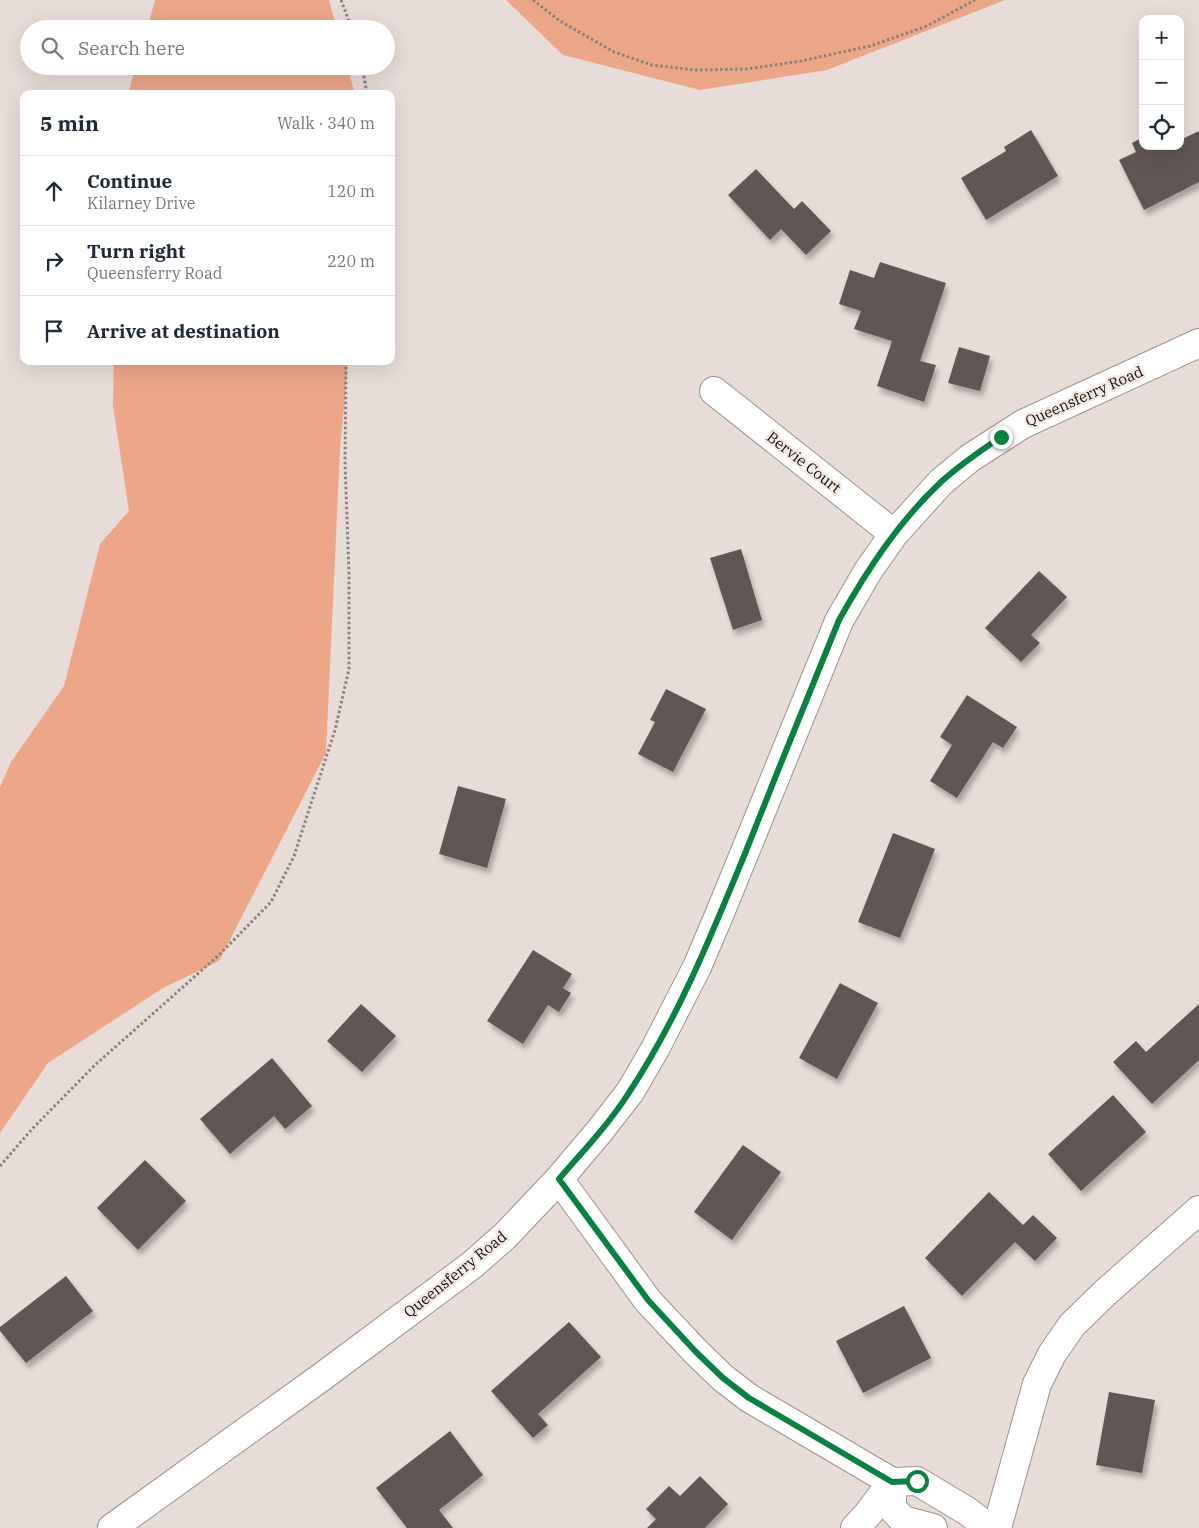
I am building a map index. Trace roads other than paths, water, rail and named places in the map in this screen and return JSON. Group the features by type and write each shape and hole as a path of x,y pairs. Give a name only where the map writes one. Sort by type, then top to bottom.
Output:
{"street":[{"name":"Queensferry Road","path":"112,1528 323,1376 472,1264 506,1234 559,1179 598,1133 630,1092 672,1017 720,913 839,620 868,571 894,534 941,482 970,458 1023,424 1199,343"},
{"name":"Bervie Court","path":"714,391 894,534"},
{"path":"559,1179 648,1300 723,1378 749,1398 892,1482 917,1481 967,1511 988,1528"},
{"path":"997,1528 1037,1384 1052,1354 1072,1325 1106,1292 1199,1210"},
{"path":"855,1528 892,1482"},
{"path":"892,1482 892,1508 903,1520 933,1528"}]}
